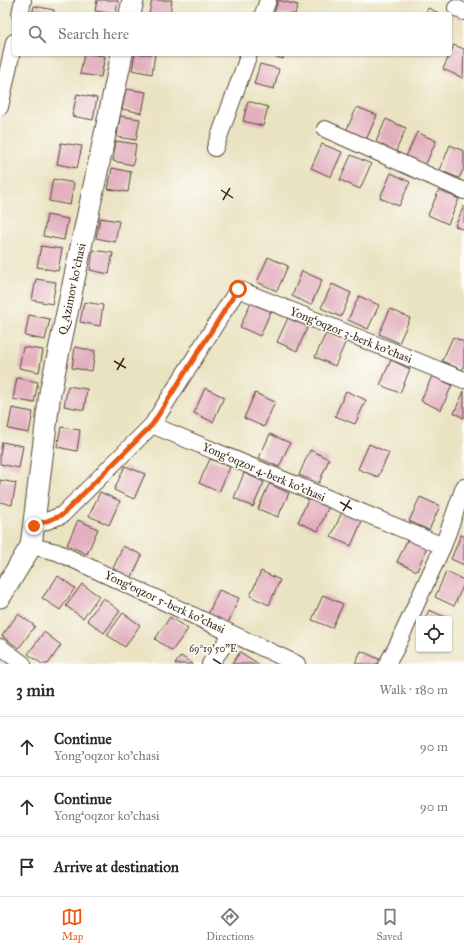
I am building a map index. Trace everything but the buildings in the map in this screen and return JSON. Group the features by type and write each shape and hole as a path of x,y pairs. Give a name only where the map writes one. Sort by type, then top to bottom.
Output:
{"main road":[{"path":"130,12 133,0"},
{"name":"Q. Azimov ko'chasi","path":"31,546 50,393 122,56"},
{"path":"0,597 31,546"}],"street":[{"path":"20,12 23,0"},
{"path":"264,12 268,0"},
{"path":"0,107 12,51"},
{"path":"215,148 248,56"},
{"path":"325,129 464,191"},
{"name":"Yong‘oqzor 3-berk ko'chasi","path":"152,425 238,289 464,380"},
{"path":"34,526 62,515 152,425"},
{"name":"Yong‘oqzor 4-berk ko'chasi","path":"152,425 443,546"},
{"path":"387,664 396,648 443,546 464,487"},
{"name":"Yong‘oqzor 5-berk ko'chasi","path":"31,546 57,552 297,664"},
{"path":"210,664 232,634"},
{"path":"0,647 23,664"}],"route":[{"path":"34,526 62,515 152,425 238,289"}]}
